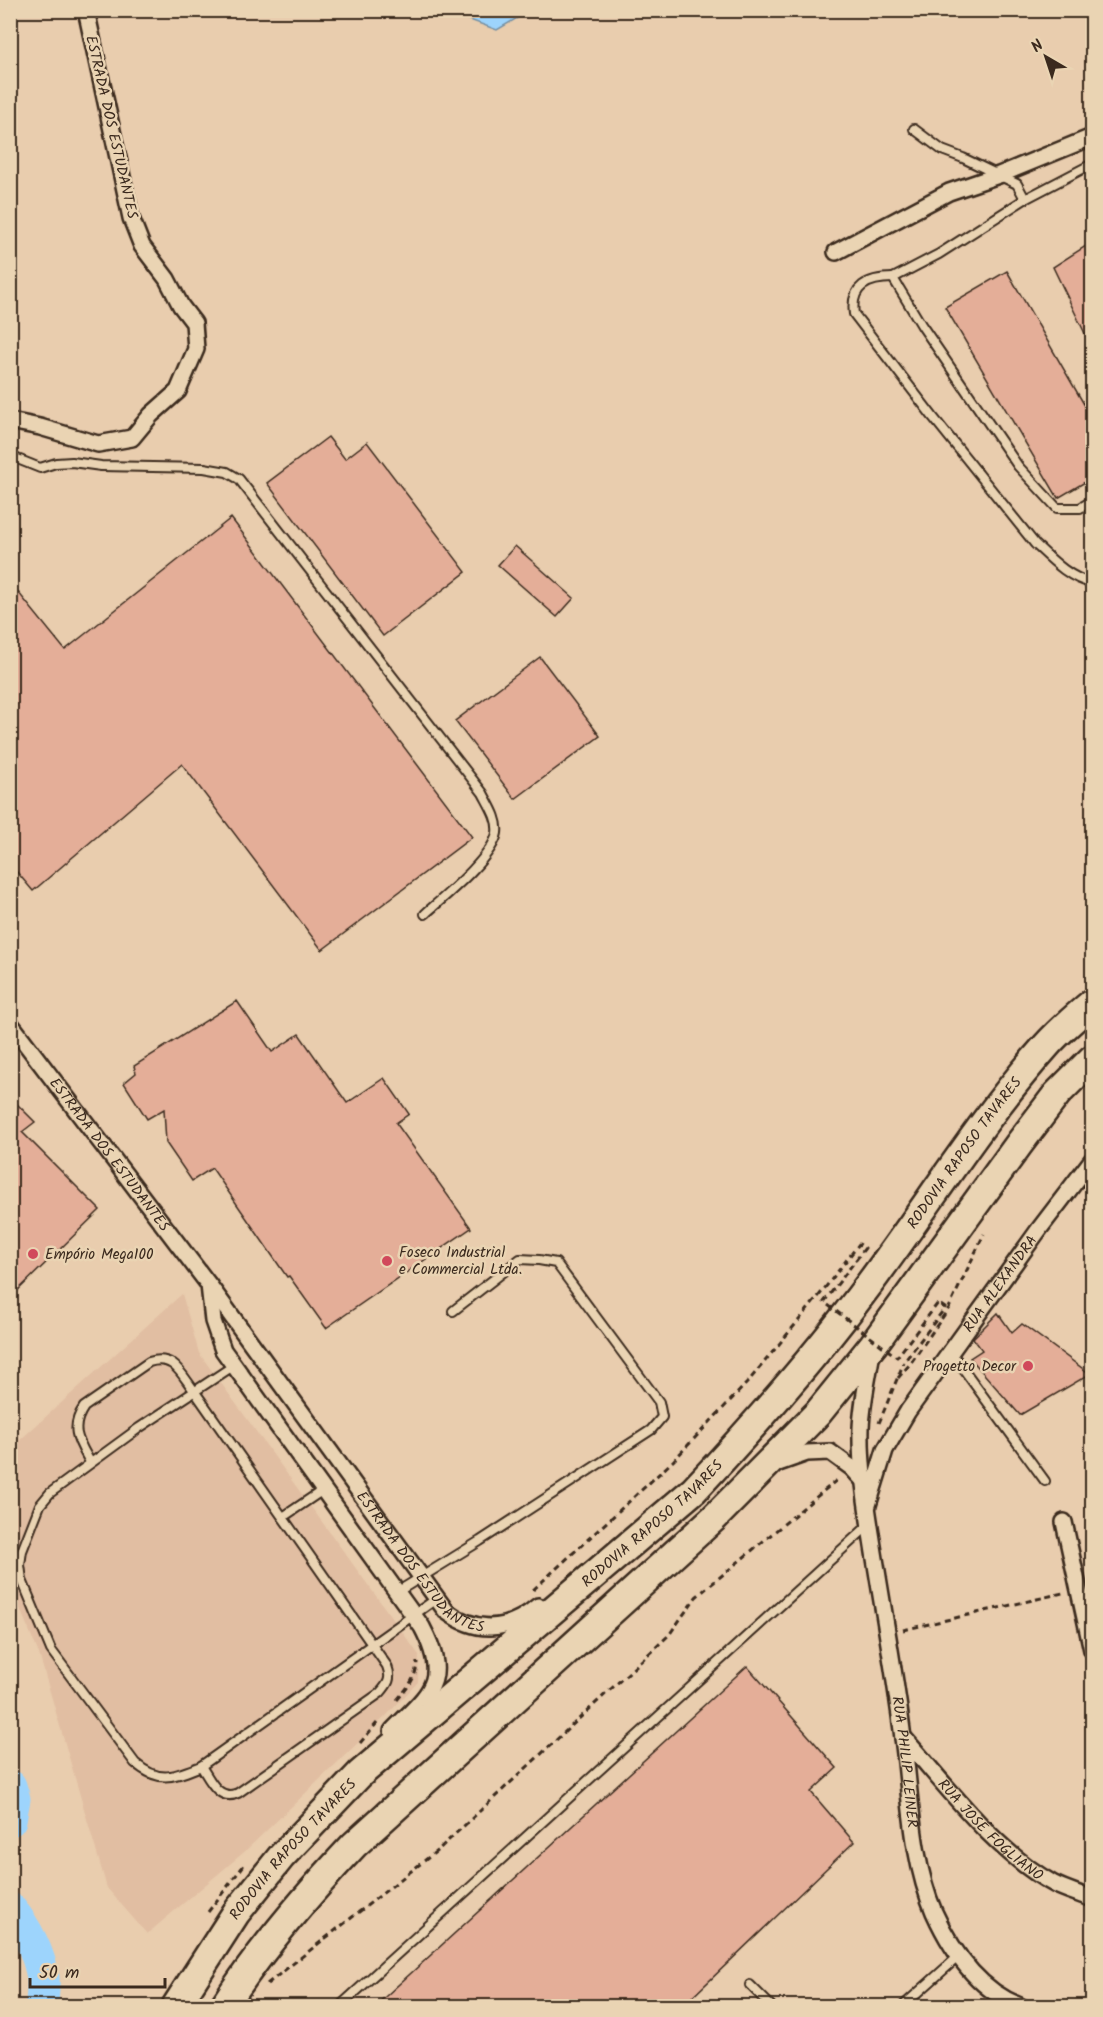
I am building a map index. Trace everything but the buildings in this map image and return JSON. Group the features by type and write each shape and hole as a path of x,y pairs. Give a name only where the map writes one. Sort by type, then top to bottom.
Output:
{"highway":[{"name":"RODOVIA RAPOSO TAVARES","path":"176,2007 236,1913 281,1857 360,1774 694,1490 812,1358 870,1283 1017,1080 1047,1044 1092,1003"},
{"path":"224,2007 267,1945 307,1895 354,1845 714,1518 818,1413 873,1345 1057,1094 1092,1059"}],"street":[{"name":"ESTRADA DOS ESTUDANTES","path":"10,421 98,444 132,438 178,391 196,349 194,323 181,306 167,279 142,246 131,218 86,10"},
{"path":"836,252 949,192 999,175 1092,137"},
{"name":"ESTRADA DOS ESTUDANTES","path":"10,1023 209,1285 420,1578 436,1599 458,1620 470,1625 492,1628 521,1619 624,1532 694,1490"},
{"name":"RUA ALEXANDRA","path":"867,1508 885,1450 908,1411 1092,1160"},
{"name":"ESTRADA DOS ESTUDANTES","path":"209,1285 217,1336 233,1366 422,1627 433,1646 436,1657 433,1684 427,1696 329,1797 281,1857"},
{"name":"RUA PHILIP LEINER","path":"873,1345 857,1473 870,1524 923,1882 935,1912 965,1965 985,1987 1020,2007"},
{"path":"233,1366 256,1350"},
{"path":"764,1468 807,1453 821,1451 830,1452 857,1473"},
{"path":"1064,1522 1092,1650"},
{"name":"RUA JOSÉ FOGLIANO","path":"903,1737 993,1837 1029,1868 1055,1885 1092,1899"}],"lane":[{"path":"914,129 942,150 1017,184 1025,199"},
{"path":"1092,164 1025,199 939,254 893,278 874,279 862,285 855,293 852,302 854,314 1035,544 1054,562 1076,577 1092,583"},
{"path":"893,278 929,335 1028,478 1058,508 1080,508 1092,501"},
{"path":"10,456 40,468 56,463 72,462 204,468 227,472 239,479 483,793 495,816 497,832 492,845 480,862 425,914"},
{"path":"396,1593 651,1430 662,1417 659,1402 556,1263 520,1260 453,1311"},
{"path":"951,1352 1045,1481"},
{"path":"90,1462 78,1438 75,1428 76,1417 84,1407 149,1362 159,1359 169,1361 195,1392 372,1644 390,1674 388,1683 380,1693 231,1796 224,1796 219,1792 201,1766"},
{"path":"233,1366 90,1462 50,1493 40,1504 22,1551 20,1565 22,1580 51,1650 135,1763 146,1773 171,1777 201,1766 436,1599"},
{"path":"283,1517 322,1490"},
{"path":"340,2007 870,1524"},
{"path":"903,2007 959,1956"},
{"path":"750,1985 771,2007"}],"path":[{"path":"898,1378 910,1365 949,1308 988,1226"},
{"path":"530,1592 673,1461 747,1383 859,1244 865,1248 824,1302 897,1357 938,1303 945,1308 904,1362 878,1425 861,1427"},
{"path":"264,1987 438,1850 669,1635 696,1597 857,1473"},
{"path":"886,1633 1078,1589"}],"shaded area":[{"path":"182,1294 199,1353 419,1655 418,1682 386,1716 243,1853 147,1934 107,1888 39,1654 11,1587 10,1449"}],"water":[{"path":"461,10 529,11 497,30 459,16"}],"waterway":[{"path":"10,1786 14,1799 10,1820"},
{"path":"10,1909 21,1924 38,1959 43,1978 42,2006"}],"place":[{"name":"Empório Mega100","path":"33,1254"},
{"name":"Foseco Industrial e Commercial Ltda.","path":"387,1261"},
{"name":"Progetto Decor","path":"1028,1366"}]}
